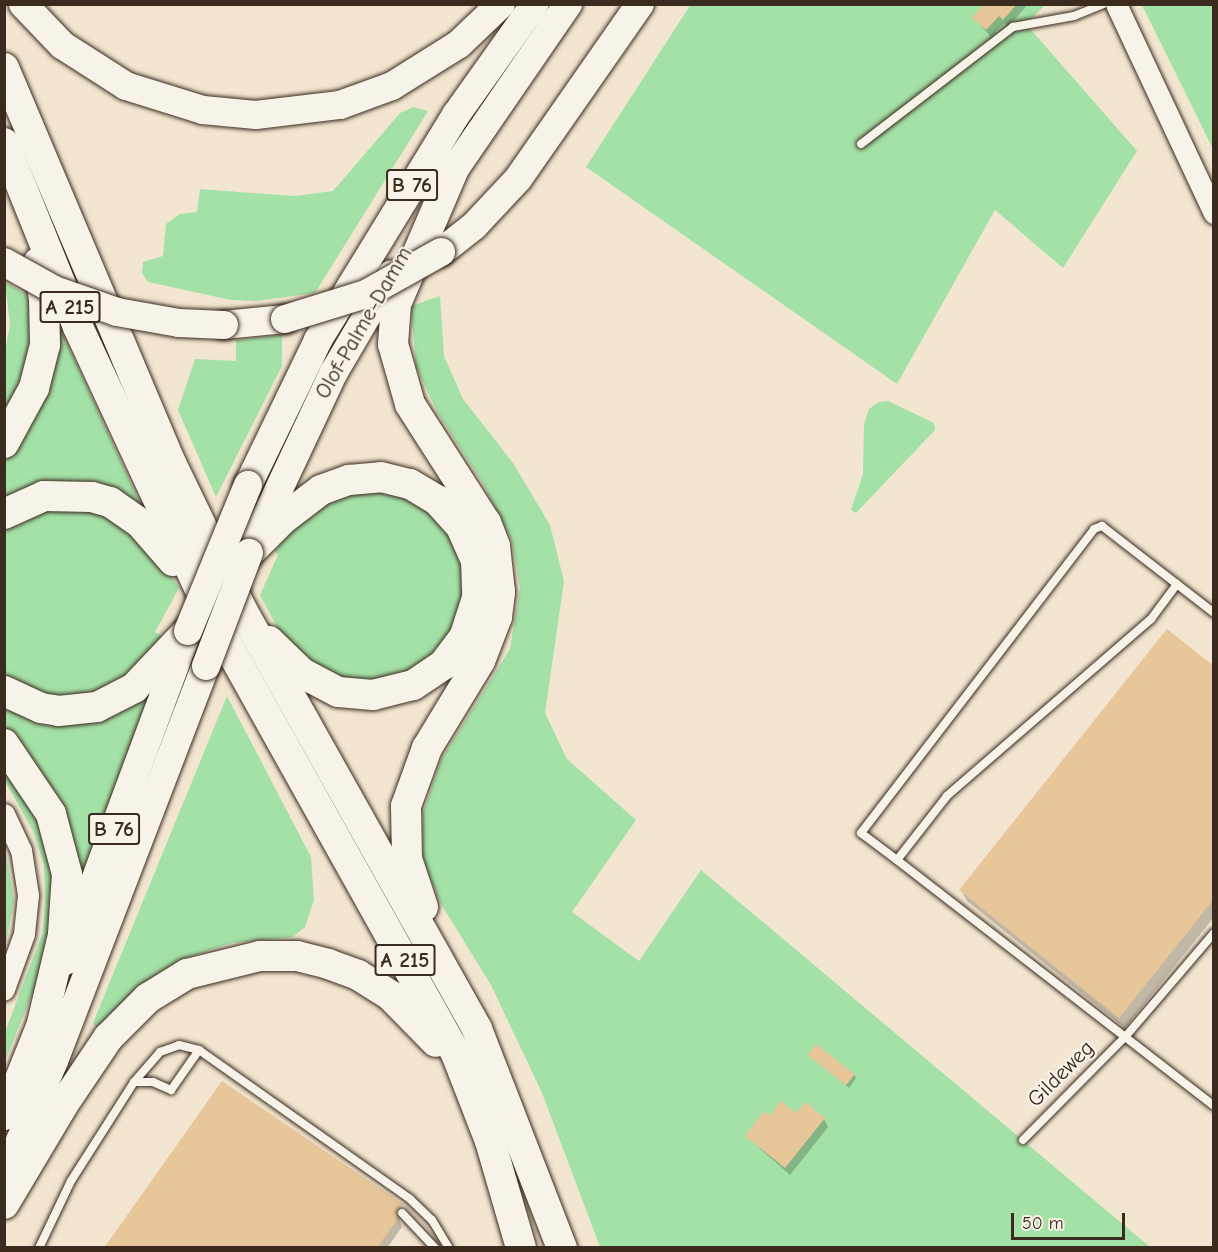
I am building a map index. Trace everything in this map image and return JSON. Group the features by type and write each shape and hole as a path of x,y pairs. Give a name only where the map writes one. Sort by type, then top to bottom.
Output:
{"highway":[{"path":"23,4 62,45 126,86 203,110 256,115 340,105 392,86 459,44 501,4"},
{"name":"Olof-Palme-Damm","path":"188,631 248,485 324,330 456,115 535,4"},
{"name":"Olof-Palme-Damm","path":"267,524 334,372 456,164 568,4"},
{"path":"4,262 54,290 117,312 178,323 224,325 285,319 366,294 441,252 474,226 518,179 640,4"},
{"name":"A 215","path":"4,68 122,355 242,610 454,985 506,1097 562,1248"},
{"path":"4,443 34,388 45,345 45,321 36,253 8,152"},
{"name":"A 215","path":"8,152 129,442 217,626 420,986 475,1098"},
{"path":"454,985 412,879 404,840 406,806 427,748 480,661 497,617 499,566 495,546 473,498 410,404 393,344 396,304 456,164"},
{"path":"242,610 302,673 338,692 357,695 393,692 428,677 455,653 472,620 478,580 470,544 450,512 410,484 373,477 335,484 305,501 267,524 249,552"},
{"path":"4,514 28,501 61,494 110,502 141,524 157,541 217,626"},
{"name":"B 76","path":"4,1178 54,1061 249,552"},
{"path":"4,691 41,708 59,711 97,707 134,688 188,631"},
{"name":"B 76","path":"4,1116 41,1027 188,631"},
{"path":"4,744 51,814 67,874 63,935 41,1027"},
{"path":"4,1204 86,1070 122,1024 173,981 235,959 297,956 344,969 371,982 426,1028 475,1098 521,1248"}],"street":[{"path":"1116,4 1214,213"},
{"path":"4,814 21,850 28,895 24,934 4,989"}],"lane":[{"path":"861,144 1013,27 1074,16 1103,4"},
{"path":"1214,613 1102,526 1094,529 861,833 1214,1106"},
{"path":"897,861 947,796 1150,619 1177,584"},
{"name":"Gildeweg","path":"1023,1140 1126,1036 1214,933"},
{"path":"39,1248 71,1181 134,1082 160,1052 178,1045 199,1050 410,1199 432,1220 449,1248"},
{"path":"134,1082 153,1082 171,1090 199,1050"},
{"path":"402,1214 435,1248"}],"green space":[{"path":"691,4 1045,5 1026,24 1137,151 1063,268 995,210 897,384 586,167"},
{"path":"1142,5 1213,5 1213,150 1212,147"},
{"path":"413,107 428,111 315,293 256,301 231,300 148,282 142,273 143,262 163,256 166,224 180,214 197,212 200,189 295,196 333,191 400,113"},
{"path":"5,282 24,293 34,306 34,333 26,376 5,424 5,351 10,325"},
{"path":"440,296 444,356 463,399 513,463 550,525 564,581 545,713 567,759 636,820 572,912 639,961 701,870 1150,1247 600,1247 542,1093 491,985 441,904 423,861 423,813 442,758 510,649 520,588 512,540 482,482 437,412 416,366 411,306"},
{"path":"60,328 141,505 134,508 5,506 5,457"},
{"path":"282,335 282,366 216,497 178,410 195,359 236,361 236,340"},
{"path":"888,401 934,423 935,430 856,513 851,510 863,474 864,424 869,409 879,402"},
{"path":"383,485 439,511 471,585 452,644 384,685 321,673 282,636 260,595 278,555 275,551 312,503"},
{"path":"85,501 160,556 179,588 155,632 162,636 139,671 75,703 5,681 5,521"},
{"path":"154,681 78,893 5,733 4,698 32,712"},
{"path":"227,696 311,857 314,900 305,927 293,937 232,943 183,959 152,982 100,1033 93,1023"},
{"path":"5,760 51,842 56,910 41,972 5,1061 5,1032 43,932 45,898 44,865 33,831 5,781"},
{"path":"4,846 14,900 5,949"}],"building":[{"path":"984,4 1017,4 1003,20 999,16 986,30 972,18"},
{"path":"1167,629 1214,666 1214,899 1119,1018 959,890"},
{"path":"816,1044 855,1074 846,1085 807,1055"},
{"path":"222,1081 403,1204 396,1212 398,1218 377,1248 104,1248"},
{"path":"781,1101 796,1113 805,1102 825,1118 785,1168 745,1136 764,1111 769,1116"}]}
